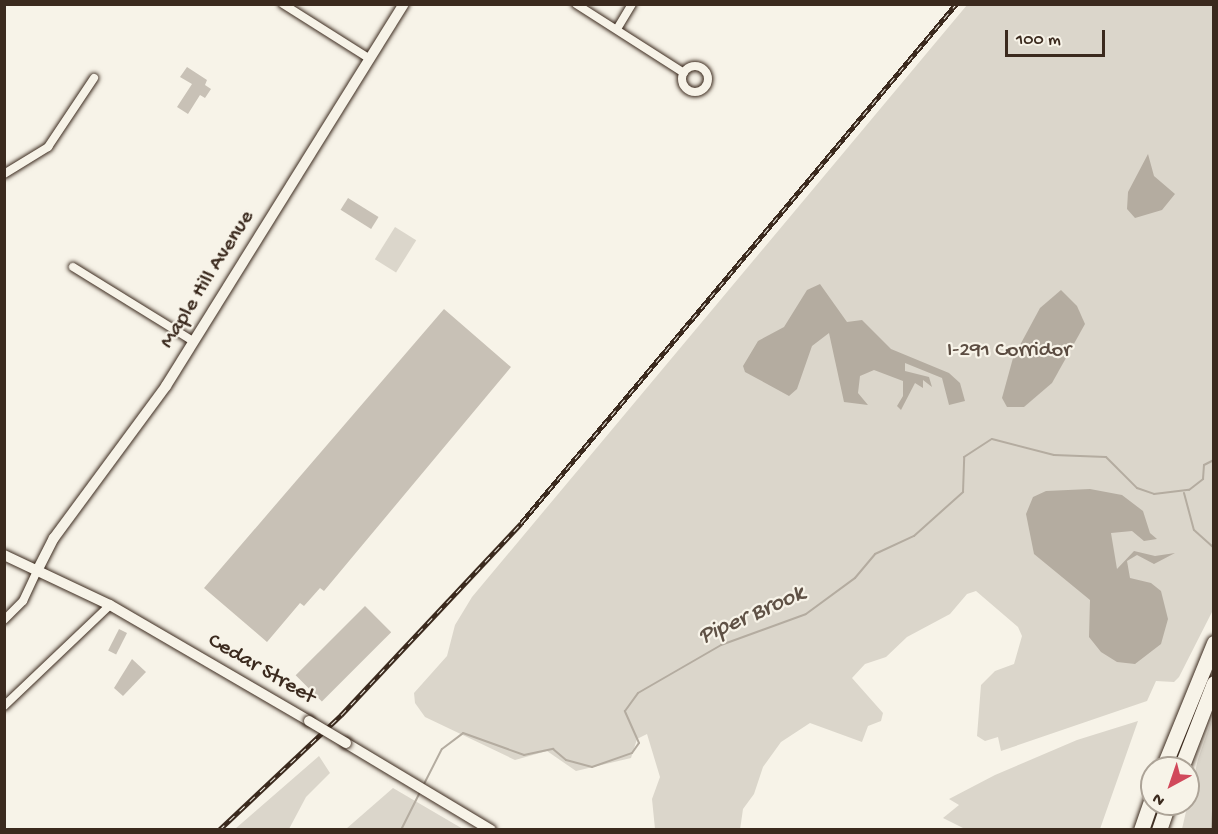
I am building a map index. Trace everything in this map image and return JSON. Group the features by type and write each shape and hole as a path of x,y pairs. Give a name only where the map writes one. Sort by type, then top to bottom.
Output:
{"highway":[{"path":"1167,756 1197,678 1214,643"},
{"path":"1185,756 1214,683"},
{"path":"1189,756 1193,734"}],"street":[{"path":"283,4 370,59"},
{"name":"Maple Hill Avenue","path":"38,571 54,538 193,341 404,4"},
{"path":"576,4 684,73"},
{"path":"617,29 632,4"},
{"path":"4,174 48,147 94,78"},
{"path":"73,267 193,341"},
{"name":"Cedar Street","path":"4,555 110,605 491,830"},
{"path":"4,620 23,601 38,571"},
{"path":"4,706 110,605"}],"green space":[{"name":"I-291 Corridor","path":"967,5 1213,5 1213,610 1179,677 1174,682 1156,681 1147,701 1001,751 998,737 985,741 977,736 981,685 995,671 1014,664 1022,636 1018,627 976,591 967,594 950,614 907,637 886,657 865,664 852,678 883,713 881,721 868,726 862,742 810,723 781,742 763,767 754,794 743,809 740,830 655,829 652,799 660,777 647,734 637,739 631,758 576,771 547,751 515,760 425,717 415,703 414,693 447,656 455,625 472,597"},
{"path":"395,227 416,240 396,272 375,259"},
{"path":"1213,716 1213,829 1182,829 1185,816 1200,816 1199,756"},
{"path":"1138,721 1100,829 965,829 943,818 959,805 949,799 995,775 1077,740"},
{"path":"319,756 330,773 306,797 289,829 235,829"},
{"path":"393,788 463,829 346,829"}],"shaded area":[{"path":"1148,154 1154,176 1175,194 1162,210 1135,218 1127,209 1128,192"},
{"path":"820,284 847,322 862,320 891,349 949,373 960,383 965,401 949,405 942,378 905,363 905,371 929,377 932,387 923,380 923,388 915,383 901,410 897,406 903,396 903,381 874,370 860,376 858,393 868,405 844,402 829,333 812,346 797,389 789,396 745,372 743,366 758,341 784,327 807,290"},
{"path":"1061,290 1077,306 1085,324 1052,383 1024,407 1007,407 1002,398 1013,358 1040,308"},
{"path":"1090,489 1122,495 1143,511 1150,533 1157,539 1144,541 1132,531 1111,533 1117,569 1134,551 1155,556 1175,553 1154,564 1137,555 1127,561 1130,578 1151,583 1161,591 1168,619 1161,644 1135,664 1117,662 1101,652 1089,637 1090,600 1034,554 1026,514 1033,497 1046,491"}],"building":[{"path":"187,67 207,80 205,85 211,89 205,98 200,95 188,114 177,107 192,84 180,77"},
{"path":"348,198 379,217 371,229 341,210"},
{"path":"444,309 511,367 324,591 320,588 304,606 300,603 267,642 204,588"},
{"path":"365,606 391,632 322,701 296,675"},
{"path":"119,629 127,633 116,654 108,650"},
{"path":"132,659 146,672 123,696 114,688"}],"waterway":[{"name":"Piper Brook","path":"424,784 442,749 463,733 524,755 553,749 566,760 592,767 632,753 639,743 625,711 638,693 721,645 806,614 855,578 875,554 914,536 963,492 964,457 992,439 1054,455 1106,457 1137,488 1154,494 1189,490 1203,479 1204,465 1214,460"},
{"path":"1184,493 1194,530 1214,548"},
{"path":"1212,830 1214,791"},
{"name":"Piper Brook","path":"401,830 420,792"}],"railway":[{"path":"219,830 341,715 521,523 956,4"}]}
